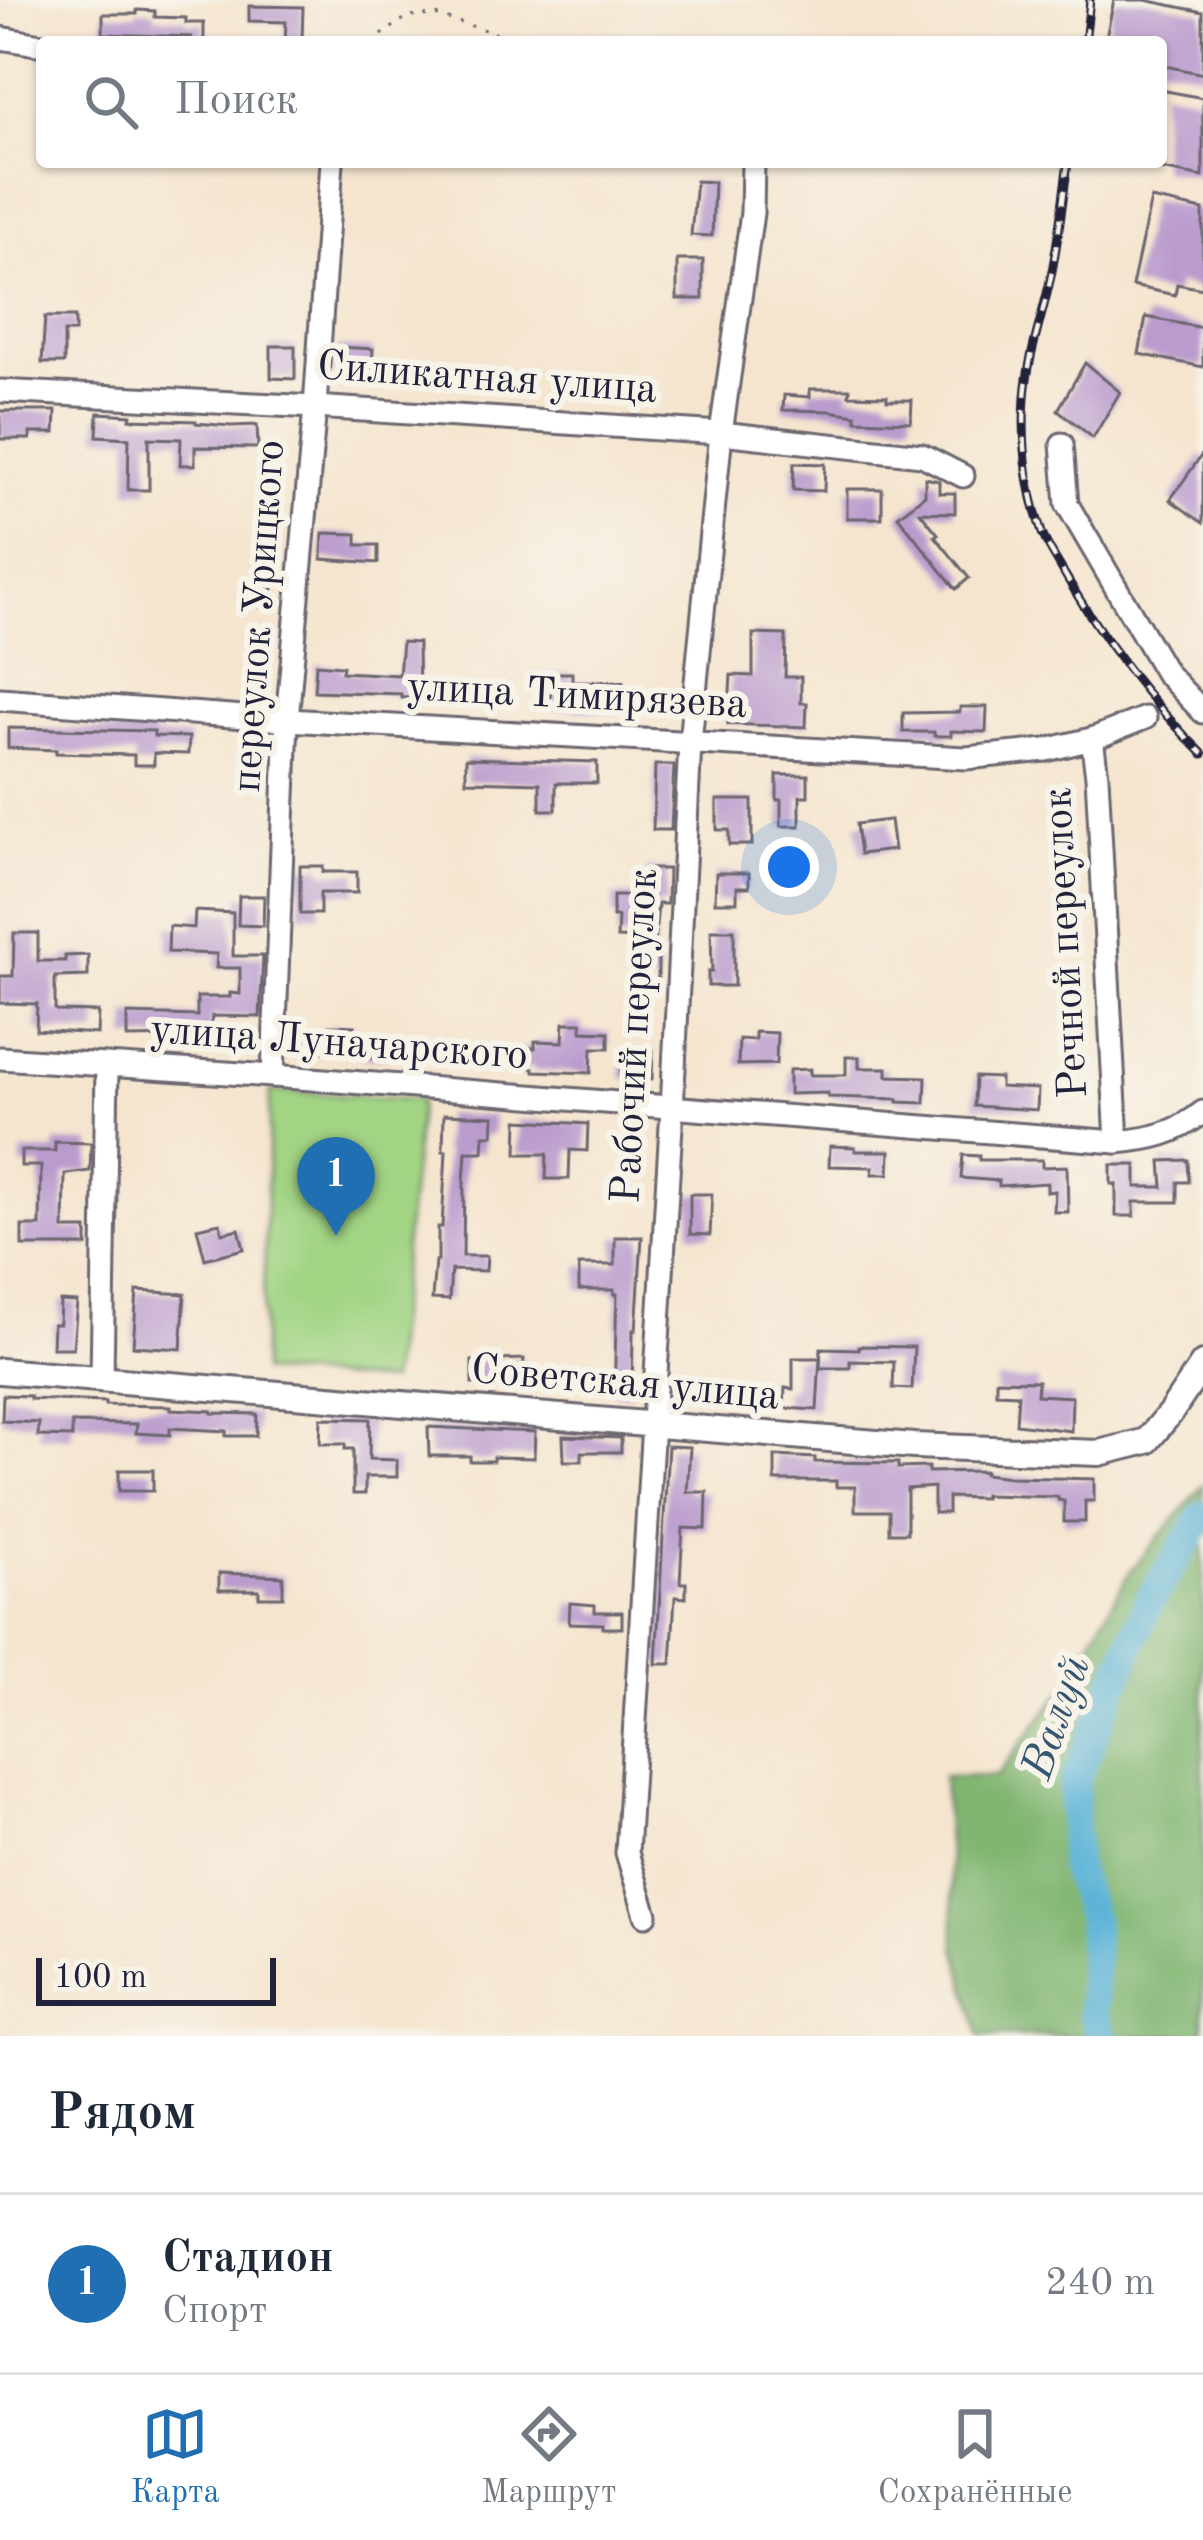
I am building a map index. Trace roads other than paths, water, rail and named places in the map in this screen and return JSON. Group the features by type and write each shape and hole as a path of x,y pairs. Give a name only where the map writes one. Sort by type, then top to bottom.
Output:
{"main road":[{"name":"Советская улица","path":"0,1371 914,1446 1099,1453 1147,1441 1203,1364"}],"street":[{"path":"0,38 36,44"},
{"name":"переулок Урицкого","path":"273,1076 287,720 332,168"},
{"name":"Рабочий переулок","path":"646,1915 627,1853 690,742 721,433 752,213 753,168"},
{"name":"Силикатная улица","path":"0,391 721,433 922,455 963,476"},
{"path":"1062,444 1066,504 1166,674 1203,712"},
{"name":"улица Тимирязева","path":"0,699 966,758 1092,740 1145,718"},
{"name":"Речной переулок","path":"1092,740 1117,1142"},
{"name":"улица Луначарского","path":"0,1058 1117,1142 1151,1139 1182,1128 1203,1112"},
{"path":"102,1378 107,1066"}],"waterway":[{"name":"Валуй","path":"1102,2036 1093,2014 1092,1920 1073,1864 1074,1782 1150,1600 1203,1516"}],"railway":[{"path":"1086,36 1090,0"},
{"path":"1067,168 1049,287 1025,397 1025,448 1033,500 1042,533 1094,622 1145,691 1203,754"}],"place":[{"name":"Стадион","path":"336,1236"}]}
